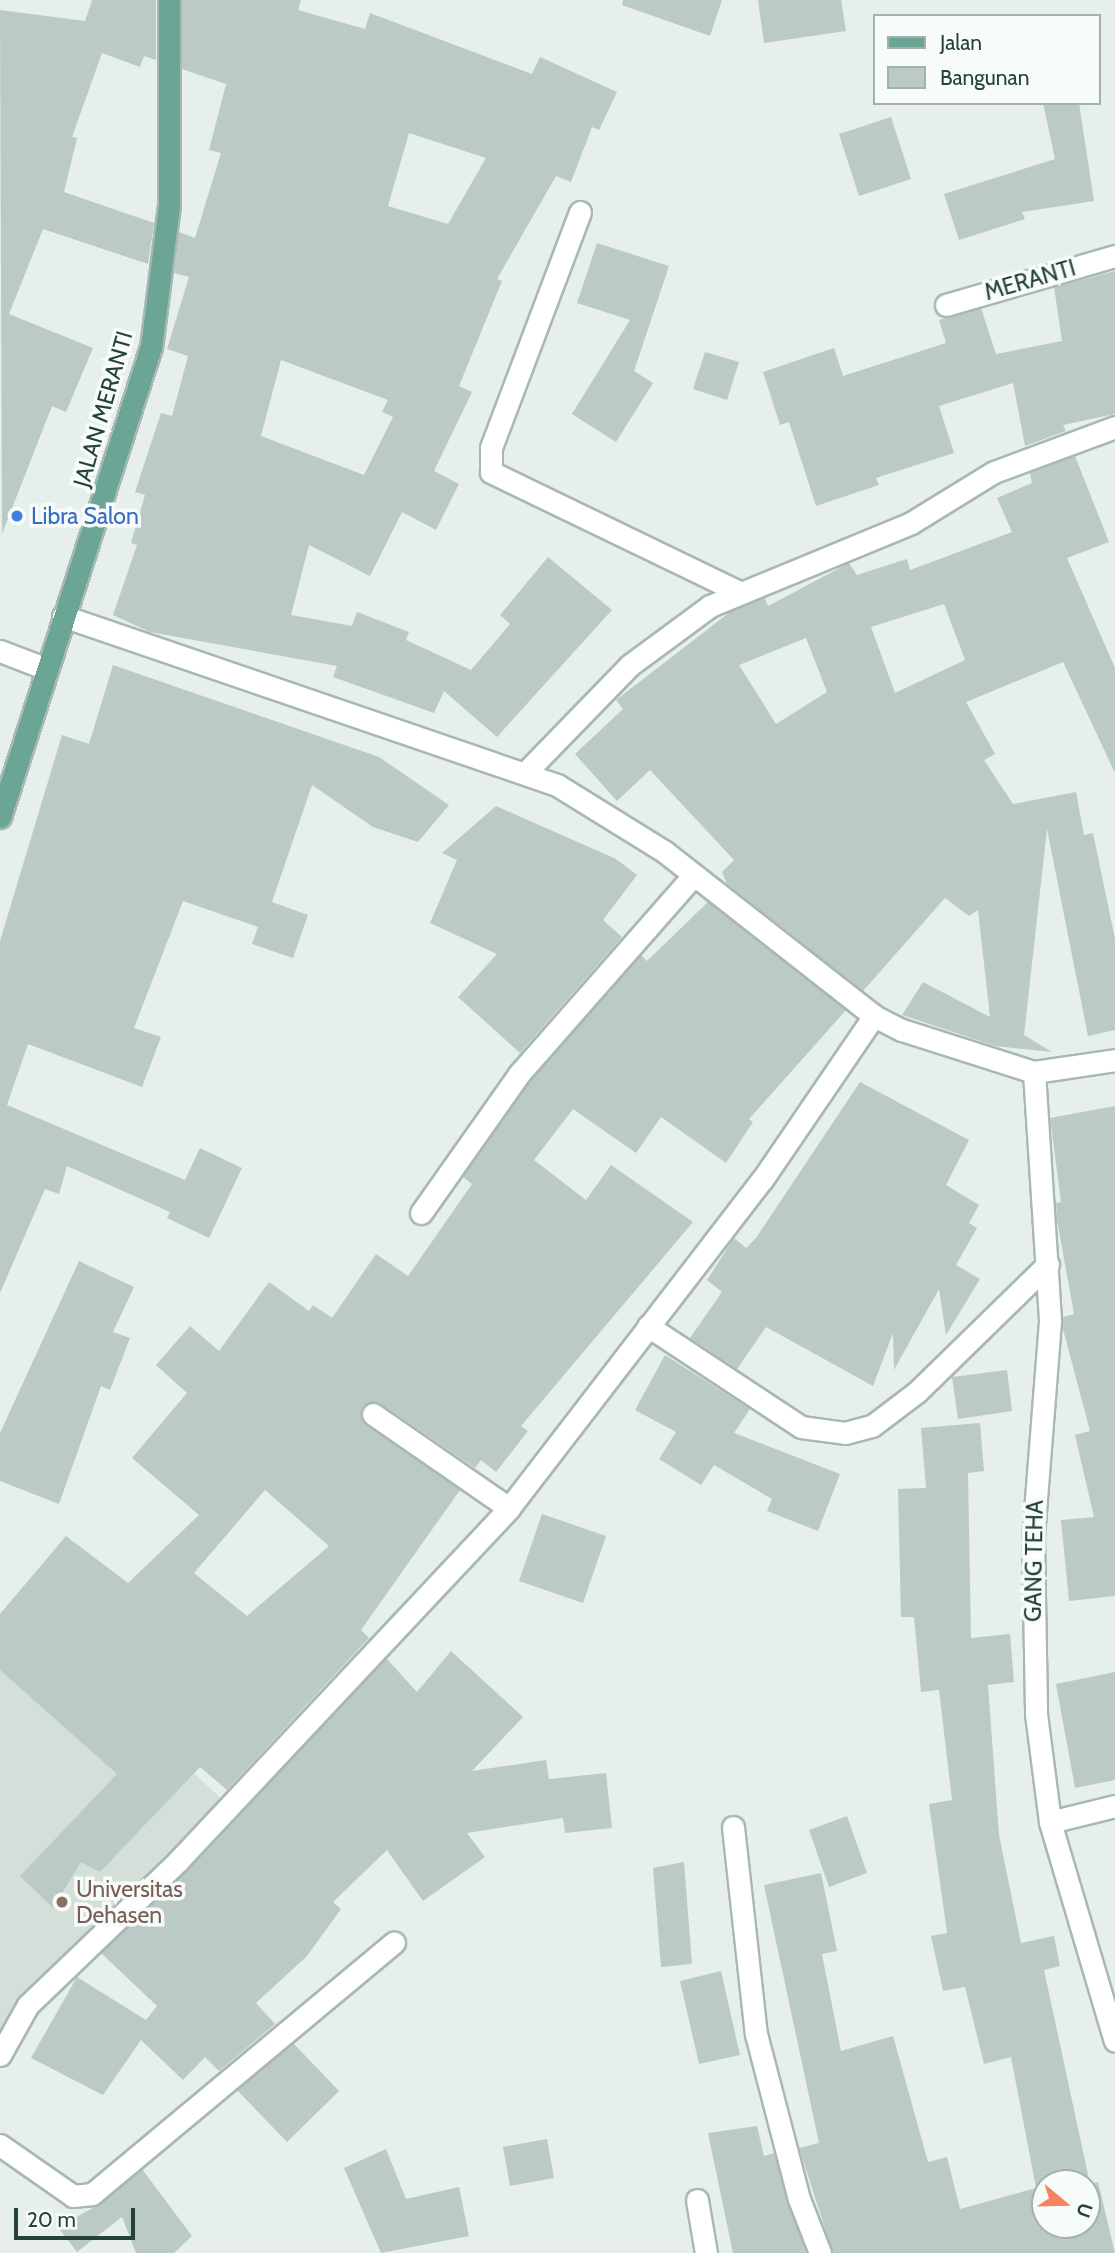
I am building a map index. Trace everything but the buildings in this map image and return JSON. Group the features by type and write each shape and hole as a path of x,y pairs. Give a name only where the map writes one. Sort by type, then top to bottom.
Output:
{"main road":[{"name":"JALAN MERANTI","path":"0,817 64,616 129,430 164,275 172,133 169,0"}],"street":[{"path":"580,212 491,448 491,472 737,591"},
{"name":"MERANTI","path":"946,305 1115,256"},
{"path":"526,772 630,665 675,627 737,591 911,523 994,472 1115,427"},
{"path":"64,616 526,772 623,823 874,1016 932,1042 1034,1072 1115,1060"},
{"path":"0,651 47,669"},
{"path":"421,1213 519,1074 693,876"},
{"path":"0,2054 28,2005 178,1861 509,1508 762,1180 874,1016"},
{"name":"GANG TEHA","path":"1034,1072 1048,1264 1032,1644 1050,1822 1115,2041"},
{"path":"648,1326 801,1427 845,1433 872,1426 917,1392 1048,1264"},
{"path":"373,1414 509,1508"},
{"path":"1050,1822 1115,1806"},
{"path":"733,1827 756,2034 773,2112 820,2253"},
{"path":"0,2145 73,2196 92,2194 394,1942"},
{"path":"697,2200 706,2253"}],"shaded area":[{"name":"Universitas Dehasen","path":"0,1634 108,1693 225,1802 0,2032"}],"place":[{"name":"Libra Salon","path":"17,516"},
{"name":"Universitas Dehasen","path":"62,1902"}]}
